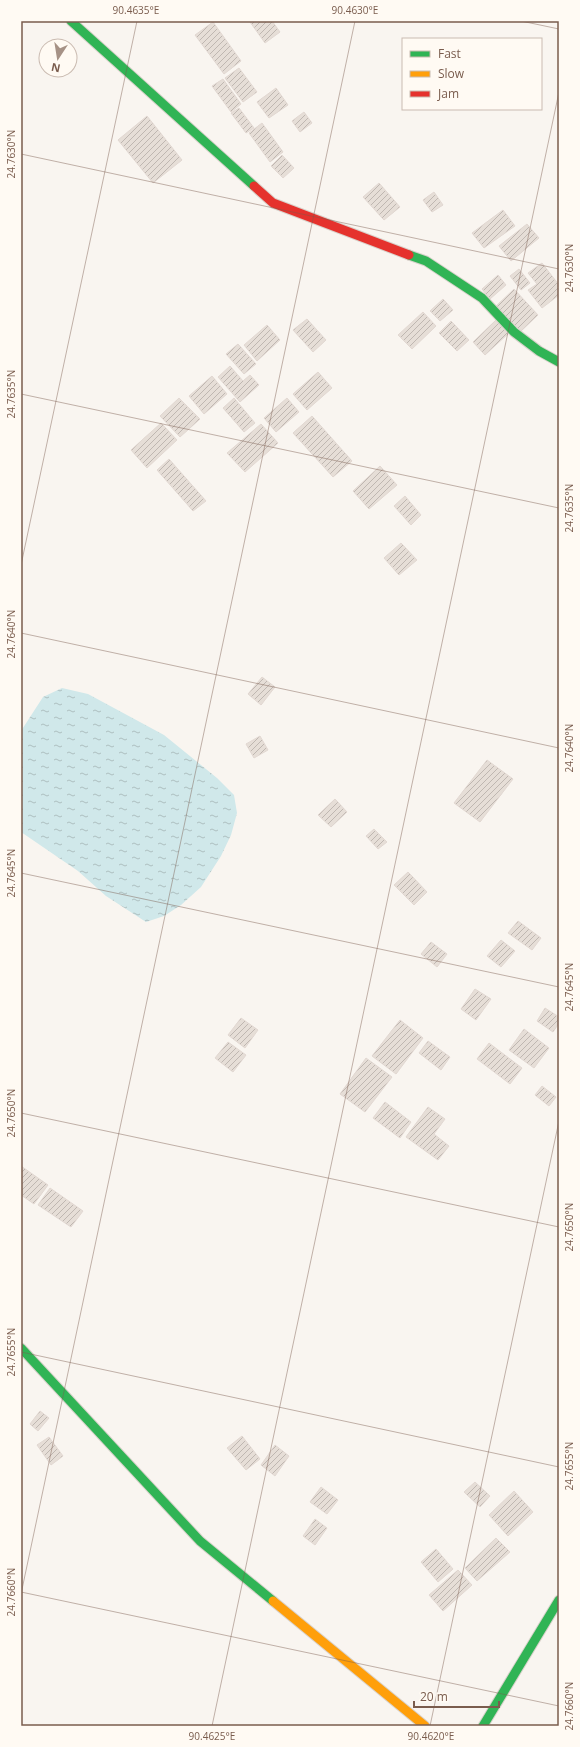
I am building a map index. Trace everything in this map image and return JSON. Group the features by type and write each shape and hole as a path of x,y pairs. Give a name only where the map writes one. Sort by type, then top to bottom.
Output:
{"street":[{"path":"71,21 273,203 426,262 482,298 514,332 539,351 559,362"},
{"path":"21,1348 34,1364 200,1541 425,1726"},
{"path":"483,1726 559,1600"}],"water":[{"path":"62,688 88,694 164,735 217,778 234,795 237,813 231,835 221,856 201,887 181,905 164,916 146,922 106,896 78,871 21,832 21,731 43,697"}],"building":[{"path":"272,21 280,32 265,43 250,22"},
{"path":"213,22 241,61 224,74 195,35"},
{"path":"239,68 257,92 243,102 225,78"},
{"path":"223,79 241,104 231,112 212,86"},
{"path":"276,88 288,105 269,118 257,102"},
{"path":"239,108 254,128 246,133 231,113"},
{"path":"304,112 312,123 300,132 292,121"},
{"path":"147,116 182,160 153,183 118,140"},
{"path":"262,123 283,152 270,162 249,133"},
{"path":"282,155 294,168 283,178 271,166"},
{"path":"379,183 400,207 384,220 363,197"},
{"path":"434,192 443,205 432,212 423,200"},
{"path":"503,210 515,226 484,248 472,233"},
{"path":"527,224 539,238 511,261 499,246"},
{"path":"542,263 559,285 559,295 542,308 528,290 537,284 528,273"},
{"path":"519,269 530,283 521,290 510,276"},
{"path":"498,275 506,285 490,299 482,289"},
{"path":"514,289 538,315 519,333 495,307"},
{"path":"443,299 453,310 440,321 430,311"},
{"path":"423,312 436,326 412,349 398,335"},
{"path":"307,319 326,340 313,352 293,330"},
{"path":"496,320 509,333 485,355 473,342"},
{"path":"451,321 469,340 457,351 439,333"},
{"path":"267,325 280,340 257,361 244,345"},
{"path":"238,344 256,364 244,374 226,354"},
{"path":"230,366 243,381 250,375 259,385 240,402 218,377"},
{"path":"318,372 332,388 307,410 293,394"},
{"path":"212,376 227,394 204,414 189,396"},
{"path":"179,398 200,419 180,437 160,416"},
{"path":"234,398 255,423 244,432 223,408"},
{"path":"287,398 299,412 276,432 264,418"},
{"path":"312,416 352,461 333,477 293,433"},
{"path":"161,423 177,440 147,468 131,450"},
{"path":"261,424 278,443 245,472 227,453"},
{"path":"169,459 206,501 193,511 157,470"},
{"path":"380,466 397,485 369,509 353,491"},
{"path":"405,496 421,515 411,525 394,506"},
{"path":"401,543 417,560 399,575 384,558"},
{"path":"262,677 275,687 261,705 248,694"},
{"path":"260,736 268,750 254,758 246,744"},
{"path":"487,760 513,779 480,822 454,803"},
{"path":"335,799 347,812 331,827 318,815"},
{"path":"374,829 387,842 378,849 366,836"},
{"path":"408,872 427,892 414,905 394,885"},
{"path":"518,921 541,938 532,950 508,933"},
{"path":"501,940 515,951 501,967 487,956"},
{"path":"431,942 447,954 437,967 421,954"},
{"path":"475,989 491,999 476,1020 461,1009"},
{"path":"545,1008 559,1017 559,1023 553,1032 537,1021"},
{"path":"241,1018 258,1030 245,1048 228,1035"},
{"path":"400,1020 423,1038 396,1074 372,1056"},
{"path":"524,1029 549,1048 534,1068 509,1050"},
{"path":"428,1041 450,1057 441,1070 419,1053"},
{"path":"228,1042 246,1055 233,1072 215,1058"},
{"path":"489,1043 522,1068 510,1084 477,1059"},
{"path":"366,1058 392,1077 365,1112 340,1094"},
{"path":"542,1086 556,1097 549,1106 535,1095"},
{"path":"385,1102 411,1122 400,1138 373,1118"},
{"path":"428,1107 445,1119 434,1134 449,1146 438,1160 406,1137"},
{"path":"21,1166 48,1185 34,1204 21,1195"},
{"path":"50,1188 83,1211 71,1227 38,1205"},
{"path":"40,1411 49,1418 38,1431 30,1424"},
{"path":"242,1436 260,1459 246,1470 227,1448"},
{"path":"49,1437 63,1456 51,1465 37,1445"},
{"path":"275,1445 289,1456 275,1476 261,1465"},
{"path":"475,1482 490,1496 480,1507 464,1492"},
{"path":"321,1487 338,1500 327,1514 310,1502"},
{"path":"514,1491 533,1512 508,1536 489,1515"},
{"path":"315,1519 327,1528 315,1545 303,1536"},
{"path":"496,1538 510,1552 477,1581 465,1568"},
{"path":"436,1549 453,1569 438,1582 421,1562"},
{"path":"458,1570 472,1585 443,1611 429,1595"}],"traffic: fast":[{"path":"71,21 254,186"},
{"path":"409,255 426,261 482,298 514,332 539,351 559,362"},
{"path":"21,1348 200,1541 273,1601"},
{"path":"483,1726 559,1600"}],"traffic: slow":[{"path":"273,1601 425,1726"}],"traffic: jam":[{"path":"254,186 273,203 409,255"}]}
